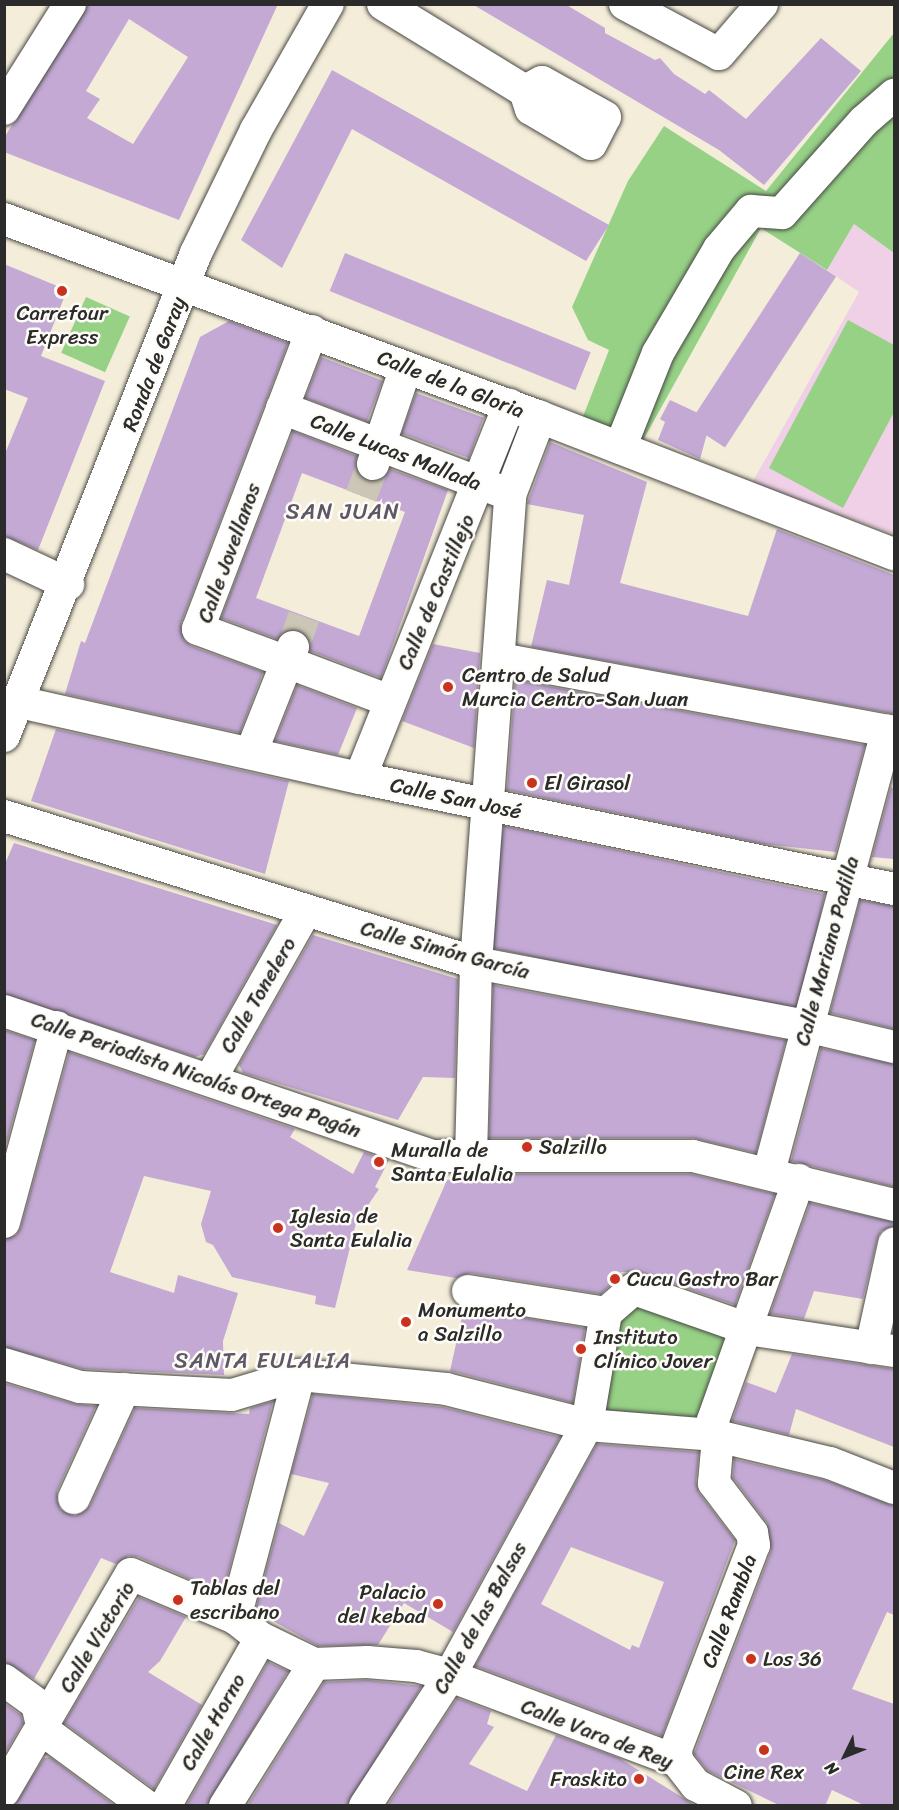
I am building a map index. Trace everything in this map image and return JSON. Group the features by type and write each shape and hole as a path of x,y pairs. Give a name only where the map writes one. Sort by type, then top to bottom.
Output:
{"street":[{"path":"4,109 70,4"},
{"name":"Ronda de Garay","path":"4,736 68,584 185,284 256,130 328,4"},
{"path":"382,4 525,91"},
{"path":"625,4 658,13 719,54 762,4"},
{"path":"620,448 658,353 719,249 751,211 782,213 864,121 894,95"},
{"name":"Calle de la Gloria","path":"4,219 509,405 894,554"},
{"name":"Calle Jovellanos","path":"290,655 198,629 312,331"},
{"path":"376,455 406,367"},
{"name":"Calle de Castillejo","path":"360,778 481,483 509,405"},
{"name":"Calle Lucas Mallada","path":"282,408 376,455 481,483 510,495"},
{"path":"471,1157 476,963 486,805 500,659 510,495 540,417"},
{"path":"4,554 68,584"},
{"path":"251,753 290,655 390,701"},
{"path":"500,659 890,732"},
{"name":"Calle San José","path":"19,702 486,805 894,889"},
{"name":"Calle Mariano Padilla","path":"769,1172 845,880 890,732"},
{"name":"Calle Simón García","path":"4,816 305,912 476,963 806,1026 894,1047"},
{"name":"Calle Tonelero","path":"211,1078 305,912"},
{"name":"Calle Periodista Nicolás Ortega Pagán","path":"4,1011 211,1078 432,1156 693,1156 769,1172 894,1205"},
{"path":"6,1212 57,1027"},
{"name":"Calle Rambla","path":"677,1761 676,1749 754,1545 752,1533 714,1483 717,1449 713,1434 713,1420 748,1329 799,1180"},
{"path":"468,1291 606,1313 634,1289 748,1329 883,1349 894,1244"},
{"name":"Calle de las Balsas","path":"365,1806 449,1677 587,1425 606,1313"},
{"path":"4,1364 80,1387 232,1395 299,1376 446,1389 587,1425 713,1434 830,1463 894,1488"},
{"path":"225,1806 314,1664 261,1638 235,1618 299,1376"},
{"path":"74,1498 124,1389"},
{"name":"Calle Victorio","path":"4,1791 43,1730 131,1574 235,1618"},
{"name":"Calle Horno","path":"165,1806 261,1638"},
{"name":"Calle Vara de Rey","path":"314,1664 416,1666 449,1677 677,1761 705,1800 736,1806"},
{"path":"4,1680 37,1704 43,1730 146,1806"}],"shaded area":[{"path":"854,224 894,253 894,534 752,483 859,292 827,270"}],"green space":[{"path":"894,33 894,253 854,224 827,270 761,228 642,442 582,419 609,350 588,340 572,307 628,181 664,126 766,191"},
{"path":"86,297 130,317 105,372 61,353"},
{"path":"848,320 894,345 894,412 843,508 769,468"},
{"path":"634,1289 748,1329 713,1420 587,1425 606,1313"}],"building":[{"path":"88,4 278,4 179,220 4,152 4,138","holes":["129,19 188,57 133,144 87,118 100,99 86,91"]},
{"path":"472,4 565,4 605,28 605,33 655,60 660,58 674,74 705,94 709,90 746,119 821,38 861,71 764,185 719,150"},
{"path":"332,70 609,225 586,261 352,129 282,268 241,240"},
{"path":"345,253 591,352 575,390 330,291"},
{"path":"800,253 836,276 725,448 689,424"},
{"path":"4,264 67,290 41,356 105,381 38,550 4,536 4,456 28,398 4,389"},
{"path":"229,321 288,343 181,623 184,640 191,646 263,672 240,733 65,694 81,641 85,643 200,337"},
{"path":"321,357 383,381 367,422 305,398"},
{"path":"416,393 484,418 469,458 401,433"},
{"path":"670,400 711,419 700,459 658,440 665,422 660,419"},
{"path":"293,431 357,456 356,468 367,481 384,478 390,469 448,490 381,678 310,651 307,636 299,630 290,629 277,639 221,618","holes":["302,473 405,512 359,636 256,598"]},
{"path":"550,442 647,482 620,583 748,616 777,529 894,575 894,714 531,647 547,580 569,585 584,515 527,504"},
{"name":"Centro de Salud Murcia Centro-San Juan","path":"433,644 480,653 474,748 402,721"},
{"path":"515,680 865,745 836,852 764,844 507,790"},
{"path":"297,685 357,708 338,755 275,741"},
{"path":"56,729 289,781 265,874 31,801"},
{"path":"891,787 894,789 894,859 872,857"},
{"path":"504,826 825,894 799,1014 479,945"},
{"path":"14,843 277,925 204,1054 195,1057 4,994 4,866"},
{"path":"860,900 894,906 894,1029 830,1013"},
{"path":"313,935 458,979 455,1078 423,1077 398,1120 243,1073 239,1065"},
{"path":"493,985 786,1040 756,1153 693,1138 489,1138"},
{"path":"4,1030 35,1040 4,1152"},
{"path":"821,1048 894,1064 894,1187 791,1161"},
{"path":"69,1052 295,1129 290,1137 353,1174 364,1152 389,1160 375,1187 379,1189 356,1223 335,1308 315,1304 316,1296 232,1277 213,1245 206,1242 201,1224 211,1191 144,1176 110,1272 174,1293 178,1275 238,1293 223,1341 224,1375 83,1369 4,1347 4,1239 16,1235 21,1227"},
{"path":"481,1174 691,1174 775,1194 735,1305 639,1272 621,1272 620,1277 601,1294 471,1273 456,1278 407,1270 447,1180"},
{"path":"810,1203 894,1222 894,1227 881,1231 877,1240 863,1299 814,1291 804,1319 770,1314"},
{"path":"464,1308 585,1328 573,1403 450,1371"},
{"path":"792,1354 894,1369 894,1447 796,1409 789,1435 732,1421 746,1382 776,1393"},
{"path":"4,1383 75,1404 96,1406 57,1491 60,1509 75,1516 90,1506 135,1408 249,1414 250,1408 273,1401 223,1593 138,1557 129,1556 116,1564 101,1558 34,1679 4,1662"},
{"path":"313,1394 443,1407 560,1437 453,1632 404,1603 378,1645 318,1646 255,1611 279,1523 304,1536 329,1483 291,1474"},
{"path":"597,1444 699,1452 696,1481 699,1493 735,1540 662,1736 475,1666","holes":["571,1547 664,1582 639,1648 632,1645 630,1650 541,1604"]},
{"path":"734,1459 825,1480 894,1506 894,1615 887,1612 852,1689 894,1704 894,1806 866,1806 832,1790 825,1806 781,1806 708,1771 694,1754 771,1551 767,1523 733,1478"},
{"path":"139,1597 186,1617 160,1661 148,1672 202,1705 154,1789 64,1723"},
{"path":"268,1662 288,1671 207,1806 186,1806"},
{"path":"367,1680 422,1686 347,1806 247,1806 324,1682"},
{"path":"457,1698 491,1711 487,1724 494,1727 469,1764 527,1791 556,1735 619,1758 696,1806 387,1806"},
{"path":"4,1703 21,1715 23,1723 4,1755"},
{"path":"50,1757 115,1806 14,1806 44,1758"}],"tunnel":[{"path":"361,496 373,464"},
{"path":"293,647 306,612"}],"place":[{"name":"Carrefour Express","path":"62,291"},
{"name":"Centro de Salud Murcia Centro-San Juan","path":"448,687"},
{"name":"El Girasol","path":"532,783"},
{"name":"Salzillo","path":"527,1147"},
{"name":"Muralla de Santa Eulalia","path":"379,1162"},
{"name":"Iglesia de Santa Eulalia","path":"278,1228"},
{"name":"Cucu Gastro Bar","path":"615,1279"},
{"name":"Monumento a Salzillo","path":"406,1322"},
{"name":"Instituto Clínico Jover","path":"581,1349"},
{"name":"Tablas del escribano","path":"178,1600"},
{"name":"Palacio del kebad","path":"438,1604"},
{"name":"Los 36","path":"751,1659"},
{"name":"Cine Rex","path":"764,1750"},
{"name":"Fraskito","path":"639,1779"}],"district":[{"name":"SAN JUAN","path":"343,512"},
{"name":"SANTA EULALIA","path":"263,1361"}]}
